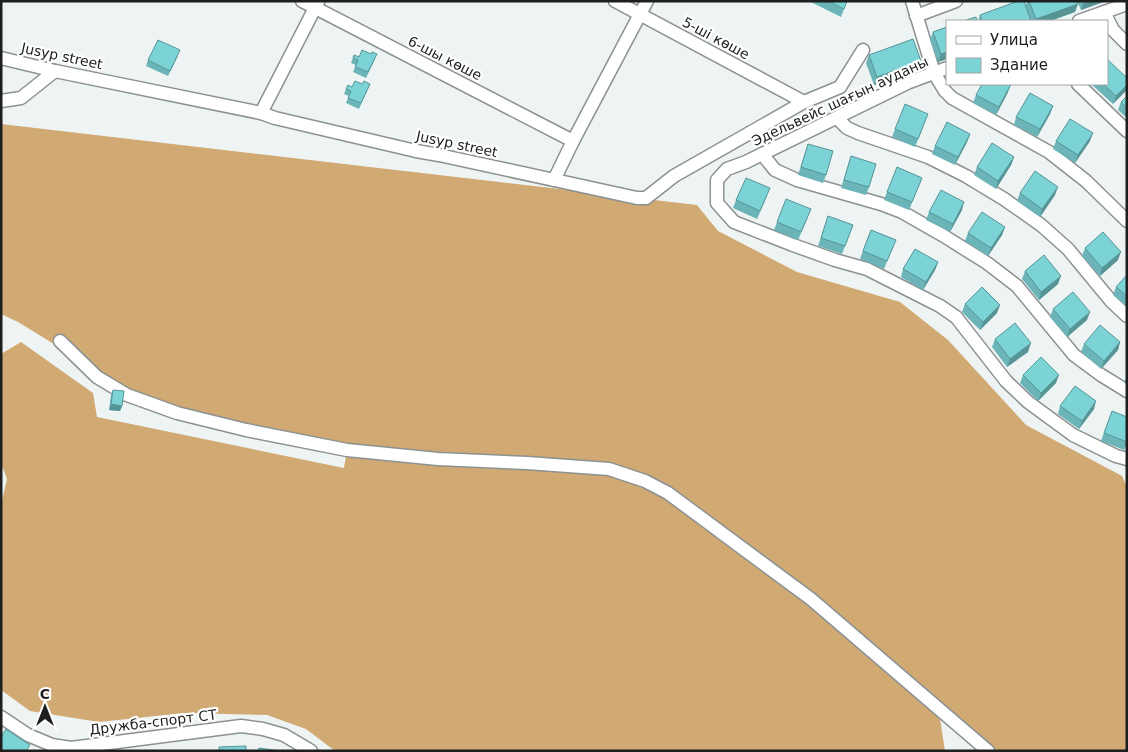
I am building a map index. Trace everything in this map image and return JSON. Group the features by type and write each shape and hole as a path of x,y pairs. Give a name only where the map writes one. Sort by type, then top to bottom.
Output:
{"street":[{"name":"6-шы көше","path":"302,1 317,4 573,141"},
{"name":"5-ші көше","path":"614,1 804,102"},
{"path":"554,180 646,1"},
{"path":"912,1 934,73 945,91 952,98 1049,152 1086,181 1127,221"},
{"path":"916,16 956,1"},
{"path":"261,113 317,4"},
{"path":"1082,20 1127,4"},
{"path":"1104,12 1113,30 1127,44"},
{"name":"Jusyp street","path":"1,58 55,71 261,113 274,118 416,151 637,198 646,198 674,176 804,102 840,87 863,50"},
{"name":"Эдельвейс шағын ауданы","path":"946,68 908,83 728,169 716,180 716,203 734,222 826,257 866,269 940,306 956,317 1006,381 1028,402 1073,435 1116,456 1127,459"},
{"path":"1,101 21,98 55,71"},
{"path":"1079,85 1127,131"},
{"path":"837,118 847,128 858,134 928,157 966,176 1004,199 1041,225 1068,249 1111,301 1127,316"},
{"path":"762,154 775,170 797,180 881,204 902,212 987,263 1017,286 1074,355 1101,376 1127,391"},
{"path":"60,341 97,377 127,395 176,413 228,426 347,450 609,469 645,481 668,493 811,599 988,751"},
{"name":"Дружба-спорт СТ","path":"1,717 28,735 52,745 71,748 240,726 263,728 284,735 311,751"}],"shaded area":[{"path":"1,124 697,205 718,231 797,272 900,302 948,340 1026,425 1122,476 1127,487 1127,751 996,751 939,712 945,751 335,751 306,729 267,715 184,713 99,722 30,711 1,690 1,505 7,479 1,463 1,354 21,342 93,393 97,417 344,468 347,450 150,403 18,322 1,314"}],"building":[{"path":"828,1 847,1 844,9"},
{"path":"1018,1 1024,1 1031,20 982,20 980,15"},
{"path":"1029,1 1077,1 1078,4 1036,19"},
{"path":"976,17 977,20 966,20"},
{"path":"946,27 946,52 941,54 933,32"},
{"path":"913,39 921,61 877,77 869,55"},
{"path":"158,40 180,50 170,71 148,60"},
{"path":"362,50 371,54 372,52 377,54 368,72 355,67 358,60 353,58 354,55 359,57"},
{"path":"1108,60 1127,78 1127,85 1116,96 1104,85 1108,85"},
{"path":"355,81 362,84 364,81 370,84 361,103 348,98 351,91 346,89 348,85 352,87"},
{"path":"981,85 1010,85 999,107 976,95"},
{"path":"1030,93 1053,106 1040,129 1016,117"},
{"path":"1127,96 1127,108 1121,102"},
{"path":"905,104 928,114 918,139 895,129"},
{"path":"1070,119 1093,133 1078,155 1056,141"},
{"path":"947,122 970,134 958,157 935,146"},
{"path":"992,143 1014,157 998,181 977,167"},
{"path":"808,144 833,151 826,175 801,167"},
{"path":"851,156 876,164 869,187 844,180"},
{"path":"897,167 922,178 912,202 887,192"},
{"path":"1035,171 1058,187 1042,209 1020,193"},
{"path":"746,178 770,188 760,211 736,200"},
{"path":"941,190 964,202 953,224 929,212"},
{"path":"786,199 811,209 801,232 777,222"},
{"path":"982,212 1005,227 991,248 968,233"},
{"path":"828,216 853,225 845,246 821,238"},
{"path":"871,230 896,240 887,261 863,251"},
{"path":"1103,232 1121,252 1102,268 1085,248"},
{"path":"915,249 938,262 926,282 903,269"},
{"path":"1044,255 1061,276 1041,292 1025,271"},
{"path":"1127,275 1127,296 1116,287"},
{"path":"982,287 1000,305 983,322 965,304"},
{"path":"1073,292 1090,312 1070,329 1053,309"},
{"path":"1015,323 1031,343 1010,359 995,339"},
{"path":"1100,325 1120,342 1104,361 1084,344"},
{"path":"1041,357 1059,375 1041,393 1023,375"},
{"path":"1075,386 1096,401 1082,421 1060,406"},
{"path":"113,390 124,391 122,406 111,404"},
{"path":"1112,411 1127,417 1127,442 1104,433"},
{"path":"6,729 30,745 26,751 1,750 1,737"},
{"path":"246,746 246,751 219,751 219,747"},
{"path":"259,748 280,751 258,751"}]}
